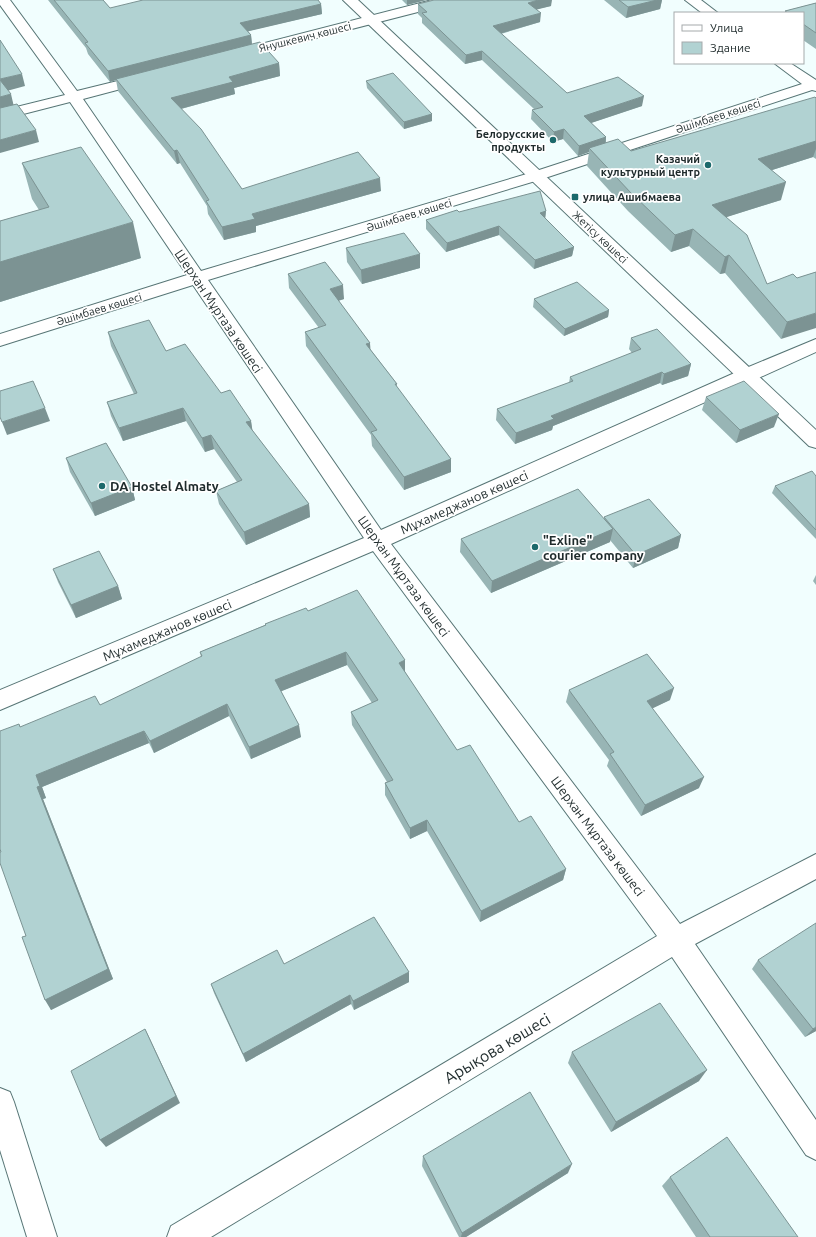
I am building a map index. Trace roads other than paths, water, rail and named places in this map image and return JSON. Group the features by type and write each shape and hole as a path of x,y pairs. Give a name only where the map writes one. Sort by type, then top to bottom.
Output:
{"street":[{"name":"Шерхан Мұртаза көшесі","path":"3,0 74,97 196,278 377,541 676,940 816,1145"},
{"name":"Жетісу көшесі","path":"350,0 816,441"},
{"name":"Янушкевич көшесі","path":"219,59 448,0"},
{"path":"692,0 710,12"},
{"path":"782,64 815,86"},
{"path":"0,116 158,75"},
{"name":"Әшімбаев көшесі","path":"0,340 196,278 536,176 815,86"},
{"name":"Мұхамеджанов көшесі","path":"0,700 377,541 816,345"},
{"name":"Арықова көшесі","path":"182,1237 676,940 816,866"},
{"path":"0,1102 42,1237"}],"place":[{"name":"Белорусские продукты","path":"553,140"},
{"name":"Казачий культурный центр","path":"708,165"},
{"name":"улица Ашибмаева","path":"575,197"},
{"name":"DA Hostel Almaty","path":"102,486"},
{"name":"\"Exline\" courier company","path":"535,547"}]}
